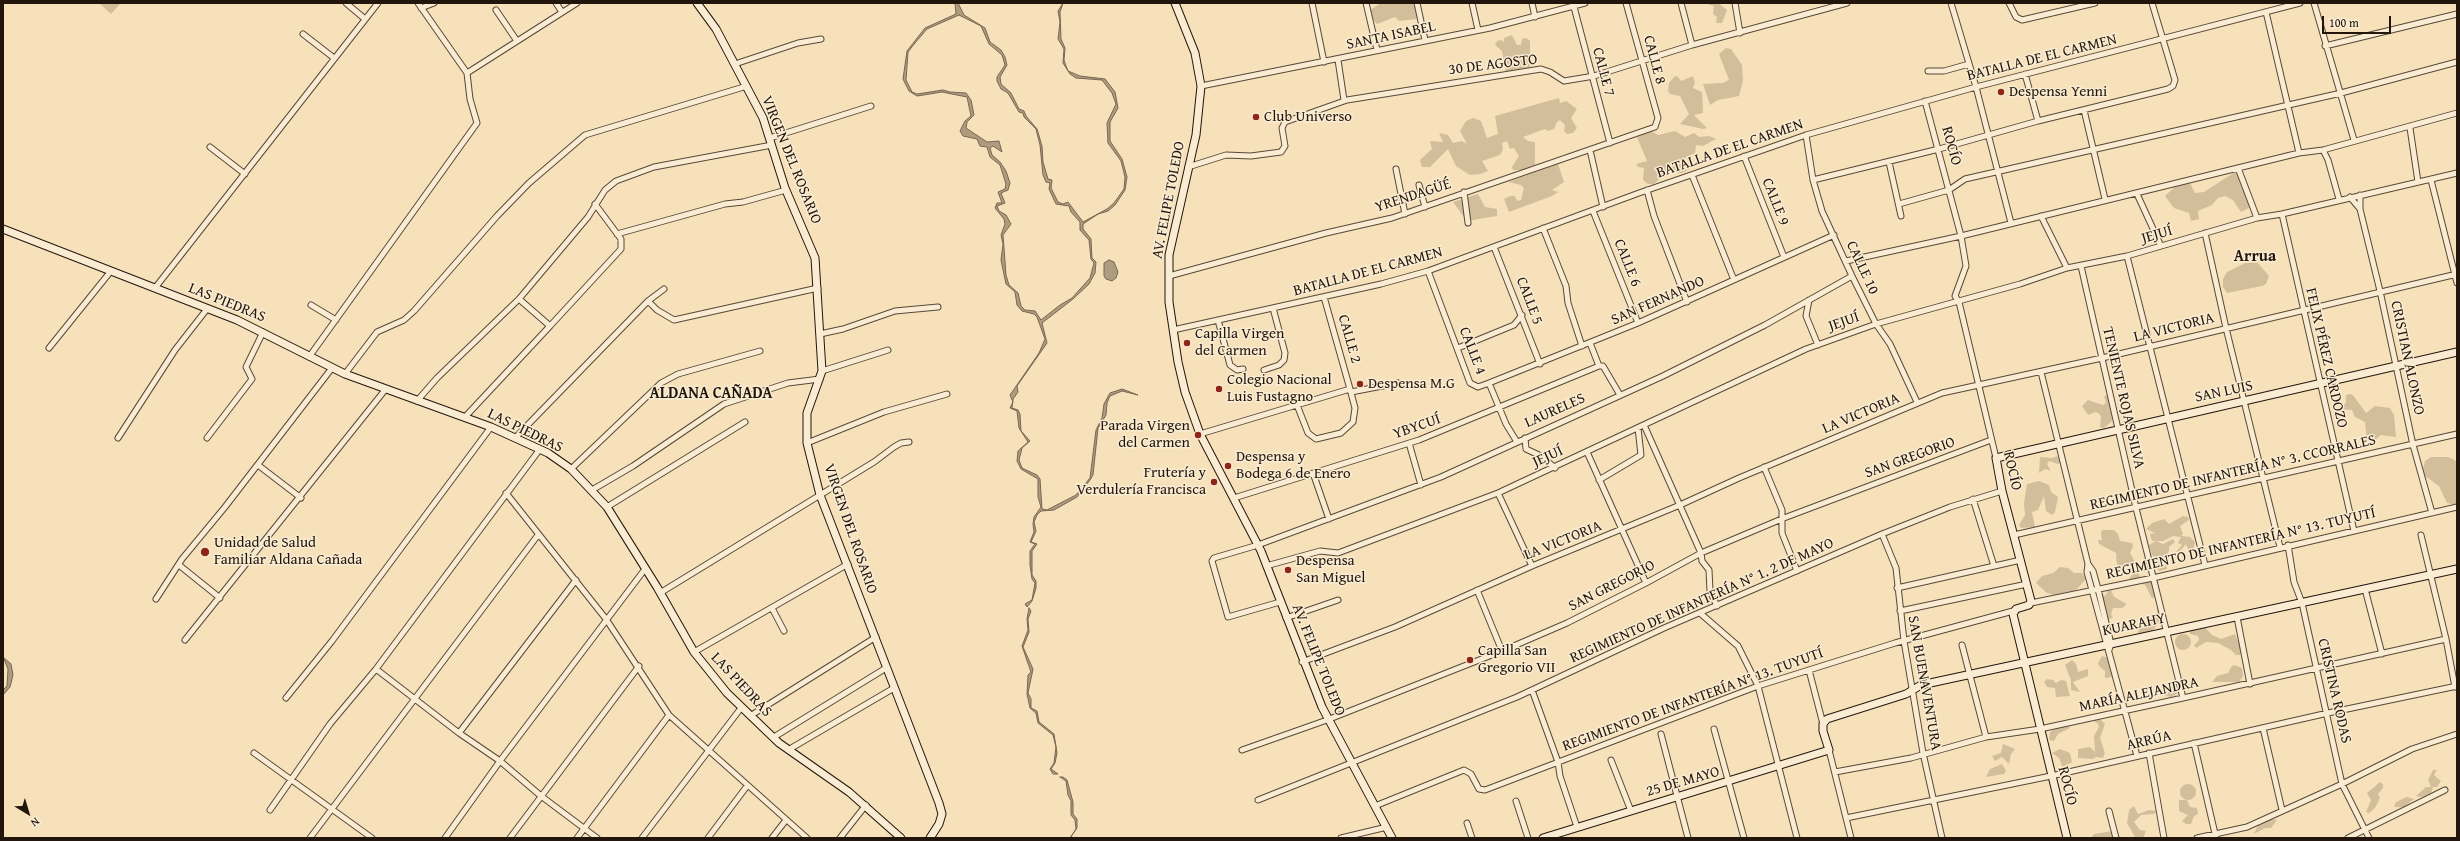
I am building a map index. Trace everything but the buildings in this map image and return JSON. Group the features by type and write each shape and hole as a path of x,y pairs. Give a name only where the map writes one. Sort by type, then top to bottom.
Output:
{"street":[{"path":"346,3 365,18"},
{"path":"156,288 378,3"},
{"path":"309,357 476,127 477,118 470,99 467,72 420,5 434,3"},
{"path":"556,3 562,12"},
{"path":"467,72 577,3"},
{"name":"VIRGEN DEL ROSARIO","path":"697,3 716,29 764,118 786,190 812,245 818,288 822,371 807,413 807,443 820,495 848,564 876,637 886,668 939,803 942,814 930,838"},
{"name":"AV. FELIPE TOLEDO","path":"1175,3 1194,53 1201,86 1199,112 1169,255 1173,330 1185,392 1200,434 1258,545 1302,662 1328,720 1392,838"},
{"path":"1312,3 1324,62"},
{"path":"1366,3 1377,50"},
{"path":"1417,3 1425,40"},
{"path":"1472,3 1478,30"},
{"path":"1532,3 1535,16"},
{"name":"SANTA ISABEL","path":"1201,86 1338,60 1377,50 1478,30 1574,7 1584,3"},
{"name":"CALLE 8","path":"1626,3 1658,123"},
{"path":"1681,3 1692,45"},
{"path":"1735,3 1740,33"},
{"name":"30 DE AGOSTO","path":"1188,167 1226,155 1250,156 1280,152 1285,146 1282,128 1285,122 1344,100 1540,69 1550,72 1564,81 1594,76 1692,45 1847,3"},
{"path":"1951,3 1976,87 2011,223"},
{"path":"2009,3 2016,16 2022,20 2095,3"},
{"path":"1814,180 1939,149 2038,121 2168,89 2173,86 2175,80 2152,3"},
{"name":"BATALLA DE EL CARMEN","path":"1173,330 1324,297 1428,271 1647,190 1806,135 1976,87 2164,40 2300,3"},
{"path":"2314,3 2325,46 2341,93 2354,140"},
{"name":"CALLE 7","path":"1574,7 1594,76 1610,143"},
{"path":"496,10 517,40"},
{"path":"2266,12 2299,153"},
{"path":"2325,46 2457,14"},
{"path":"303,34 334,58"},
{"path":"735,64 798,43 821,39"},
{"path":"1338,60 1344,100"},
{"path":"1899,204 1949,190 1965,179 1998,173 2288,104 2341,93 2457,62"},
{"path":"1928,71 1944,71 1969,64"},
{"path":"2025,74 2038,121"},
{"path":"345,374 377,332 404,320 414,311 497,216 530,183 582,137 588,133 747,86"},
{"name":"ROCÍO","path":"1925,101 1961,236 1966,266 1955,293 1959,302 1996,458 2002,490 2031,603"},
{"path":"417,400 437,378 519,299 568,241 605,190 616,181 634,173 654,167 771,142 871,106"},
{"path":"2084,110 2105,199"},
{"path":"1846,261 1961,236 2105,199 2137,194 2299,153 2323,150 2354,140 2410,128 2457,113"},
{"name":"YRENDAGÜÉ","path":"1169,276 1326,233 1405,214 1464,192 1655,127 1658,123"},
{"path":"2410,128 2418,182"},
{"name":"CALLE 10","path":"1806,135 1814,180 1822,210 1852,276 1876,324 1890,344 1917,402"},
{"path":"210,147 246,174"},
{"path":"1590,150 1603,207"},
{"path":"2323,150 2328,160 2339,199"},
{"name":"CALLE 9","path":"1744,156 1784,257"},
{"path":"1889,162 1901,216"},
{"path":"2238,168 2257,218"},
{"path":"1396,169 1405,214"},
{"name":"JEJUÍ","path":"1266,566 1320,551 1338,553 1498,493 1555,468 1644,425 1818,345 1876,324 1959,302 2067,268 2127,256 2257,218 2282,214 2339,199 2431,180 2457,173"},
{"path":"1692,175 1734,280"},
{"path":"2431,180 2456,274 2457,283"},
{"path":"1419,185 1425,207"},
{"path":"617,234 725,204 743,202 786,190"},
{"path":"1647,190 1654,216 1687,302"},
{"path":"1464,192 1468,223"},
{"path":"2137,194 2161,246"},
{"name":"CRISTIAN ALONZO","path":"2360,195 2360,209 2380,291 2414,445 2432,513"},
{"name":"CRISTIAN ALONZO","path":"2350,197 2360,209"},
{"path":"466,417 619,252 622,244 617,234 595,204"},
{"name":"CALLE 6","path":"1593,211 1638,324"},
{"name":"FELIX PÉREZ CARDOZO","path":"2282,214 2354,531"},
{"path":"2041,216 2067,268"},
{"path":"1543,228 1566,286 1568,303 1582,346"},
{"name":"LAS PIEDRAS","path":"3,229 207,308 263,332 309,357 345,374 385,390 466,417 491,427 540,449 571,469 607,507 660,593 694,652 741,708 788,750 866,805 901,838"},
{"path":"2205,233 2262,480 2280,547"},
{"name":"SAN FERNANDO","path":"1489,383 1638,324 1834,235"},
{"name":"CALLE 5","path":"1494,247 1540,364"},
{"path":"2127,256 2205,565"},
{"name":"TENIENTE ROJAS SILVA","path":"2081,266 2136,508 2183,698"},
{"path":"49,348 111,271"},
{"name":"CALLE 4","path":"1428,271 1470,383 1478,387 1489,383 1506,424 1517,442"},
{"name":"LA VICTORIA","path":"1302,662 1395,627 1532,566 1622,530 1764,467 1917,402 1942,393 2102,358 2456,274"},
{"name":"LAURELES","path":"1280,602 1230,618 1227,616 1212,561 1217,556 1258,545 1421,485 1620,395 1723,346 1852,276"},
{"path":"648,301 657,310 674,320 818,288"},
{"path":"515,438 648,301 664,289"},
{"name":"CALLE 2","path":"1297,405 1310,437 1322,438 1341,432 1353,422 1355,408 1351,390 1324,297"},
{"path":"519,299 550,326"},
{"path":"1809,300 1806,316 1818,345"},
{"path":"311,305 336,320"},
{"path":"118,438 175,350 207,308"},
{"path":"820,334 843,330 895,311 938,308"},
{"path":"1264,370 1279,365 1284,360 1285,353 1273,308"},
{"path":"1458,348 1514,325 1522,315"},
{"path":"1218,320 1230,365 1237,370 1243,368"},
{"path":"207,438 252,379 246,367 263,332"},
{"path":"1590,343 1601,366 1620,395"},
{"path":"822,371 888,350"},
{"path":"571,469 661,383 678,374 760,351"},
{"name":"SAN LUIS","path":"1996,458 2457,352"},
{"name":"YBYCUÍ","path":"1234,498 1409,443 1601,366"},
{"path":"156,599 179,566 332,368"},
{"path":"2041,372 2088,564 2093,571 2098,589 2109,646 2124,710 2137,756"},
{"path":"592,490 633,466 724,404 788,383 820,379"},
{"path":"1200,434 1351,390 1398,384"},
{"path":"1478,387 1493,391"},
{"path":"185,640 385,390"},
{"path":"807,443 884,412 947,394"},
{"path":"607,507 745,422"},
{"path":"1644,425 1701,553 1702,561 1709,570 1710,590 1717,606"},
{"path":"286,698 332,641 491,427"},
{"path":"1599,480 1641,455 1638,428"},
{"name":"REGIMIENTO DE INFANTERÍA N° 3. CCORRALES","path":"2014,535 2262,480 2337,461 2414,445 2457,434"},
{"path":"1525,438 1526,449 1541,456 1555,468"},
{"name":"SAN GREGORIO","path":"1242,750 1328,720 1502,651 1567,623 1701,553 1784,518 1991,440"},
{"path":"660,593 874,462 894,447 901,443 909,442"},
{"path":"1409,443 1421,485"},
{"path":"270,810 330,724 376,669 540,449"},
{"path":"1587,452 1646,583"},
{"path":"258,464 300,498"},
{"path":"1764,467 1784,518 1782,533 1797,571"},
{"path":"1313,473 1329,519"},
{"name":"REGIMIENTO DE INFANTERÍA N° 1. 2 DE MAYO","path":"1258,800 1532,690 1700,613 1882,534 1973,499 2002,490"},
{"path":"506,493 606,619 639,666 669,715 807,838"},
{"path":"1498,493 1532,566"},
{"path":"1973,499 1994,566"},
{"name":"REGIMIENTO DE INFANTERÍA N° 13. TUYUTÍ","path":"2031,603 2153,578 2288,545 2457,507"},
{"path":"310,838 538,534"},
{"name":"SAN BUENAVENTURA","path":"1882,534 1896,568 1904,641 1914,690 1923,753 1942,838"},
{"path":"2421,535 2456,686"},
{"name":"CRISTINA RODAS","path":"2288,545 2296,589 2302,603 2328,713 2342,784 2369,838"},
{"path":"1897,588 2021,560"},
{"path":"694,652 848,564"},
{"path":"2088,564 2087,572 2109,646"},
{"path":"179,566 220,598"},
{"path":"445,838 500,761 645,569"},
{"name":"KUARAHY","path":"1823,724 1827,719 1914,690 1921,685 2025,662 2109,646 2166,632 2457,569"},
{"path":"459,733 576,580"},
{"path":"1900,611 2027,584"},
{"path":"2365,589 2382,654"},
{"path":"1477,590 1502,651"},
{"path":"1286,618 1338,600"},
{"path":"2013,611 2031,603"},
{"path":"772,608 784,631"},
{"name":"ROCÍO","path":"2013,611 2051,776 2068,838"},
{"name":"REGIMIENTO DE INFANTERÍA N° 13. TUYUTÍ","path":"1375,806 1464,770 1471,774 1477,786 1485,790 1758,686 1904,641 2013,611"},
{"path":"1700,613 1738,646 1758,686 1797,838"},
{"path":"2237,617 2250,684"},
{"path":"750,716 876,637"},
{"name":"MARÍA ALEJANDRA","path":"1835,772 1912,758 1923,753 1986,737 2040,729 2318,669 2446,639"},
{"path":"1962,645 1968,674 1986,737"},
{"path":"510,838 639,666"},
{"path":"774,738 886,668"},
{"path":"376,669 459,733 500,761 541,796 597,838"},
{"path":"1809,670 1850,838"},
{"name":"ARRÚA","path":"1846,818 2051,776 2328,713 2456,686"},
{"path":"788,750 894,688"},
{"path":"1532,690 1558,762 1560,776 1577,827"},
{"path":"642,838 741,708"},
{"path":"577,838 669,715"},
{"path":"2263,728 2282,810"},
{"path":"1714,729 1730,782 1744,838"},
{"path":"1660,734 1688,838"},
{"path":"2197,838 2216,836 2246,826 2342,784 2412,749 2457,734"},
{"path":"2194,743 2216,836"},
{"name":"25 DE MAYO","path":"1543,838 1631,810 1678,798 1730,782 1829,750"},
{"path":"254,753 372,838"},
{"path":"2149,754 2164,838"},
{"path":"1611,760 1631,810"},
{"path":"708,838 747,786"},
{"path":"2348,838 2445,790"},
{"path":"1516,801 1528,838"},
{"path":"840,838 866,805"},
{"path":"2109,811 2116,838"},
{"path":"772,838 786,820"},
{"path":"1467,823 1472,838"},
{"path":"1341,838 1387,827"}],"shaded area":[{"path":"99,3 121,3 111,14"},
{"path":"955,3 958,3 964,15 985,28 990,42 1001,50 1007,65 1000,77 1001,84 1011,93 1019,109 1024,111 1026,116 1037,129 1042,146 1043,162 1048,179 1052,180 1051,188 1058,202 1063,204 1068,202 1083,222 1107,209 1114,203 1124,189 1125,177 1121,161 1108,143 1107,123 1116,104 1112,93 1102,80 1076,78 1068,71 1080,76 1105,79 1115,92 1118,108 1110,122 1110,141 1122,159 1127,177 1125,190 1115,205 1108,211 1098,214 1083,224 1083,229 1091,239 1092,258 1096,262 1095,273 1089,284 1073,299 1042,323 1047,343 1017,386 1018,392 1013,401 1010,395 1039,353 1045,339 1037,317 1034,314 1022,311 1017,305 1015,292 1006,284 1001,260 1003,244 1001,235 1005,224 1004,219 995,208 997,203 1002,203 998,192 1005,189 1006,184 1000,165 990,157 987,147 980,146 977,139 963,136 960,131 965,121 971,116 967,97 942,92 917,96 909,91 903,79 907,51 925,28 956,14","holes":["959,15 981,26 989,44 1002,55 1005,65 997,77 997,81 1001,89 1008,93 1019,112 1023,113 1024,117 1036,129 1040,145 1043,175 1046,182 1050,183 1049,189 1056,204 1069,206 1071,212 1080,222 1080,230 1089,240 1091,259 1094,263 1090,278 1072,298 1060,305 1041,320 1035,311 1025,310 1021,306 1018,293 1009,285 1006,275 1003,235 1011,224 1006,215 999,211 997,206 1005,203 1001,193 1008,190 1010,183 1006,171 1000,162 992,155 990,148 993,146 1002,152 999,141 987,142 966,128 967,122 974,115 971,100 966,93 943,90 917,94 912,92 906,80 908,52 927,29"]},
{"path":"1063,3 1060,12 1061,39 1065,48 1064,60 1068,71 1063,63 1064,49 1058,39 1060,22 1058,11"},
{"path":"1381,3 1415,3 1417,19 1399,21 1395,17 1377,24 1371,17 1370,10"},
{"path":"1704,3 1718,3 1727,10 1722,23 1716,23 1717,17 1713,14 1714,6"},
{"path":"1512,35 1517,45 1521,45 1522,39 1526,38 1530,41 1530,67 1506,73 1502,51 1495,45 1497,41 1501,40 1504,42 1504,38"},
{"path":"1726,48 1731,49 1742,65 1743,81 1739,96 1718,100 1710,105 1703,84 1723,83 1729,80 1719,54"},
{"path":"1677,76 1681,81 1693,76 1695,83 1693,88 1702,92 1703,113 1694,115 1707,128 1703,129 1680,124 1689,114 1680,96 1670,94 1668,91 1669,83 1674,77"},
{"path":"1559,98 1560,103 1566,101 1577,109 1571,118 1577,128 1573,133 1567,134 1564,131 1565,125 1560,120 1557,122 1554,129 1548,131 1545,129 1523,137 1528,141 1535,142 1535,165 1530,170 1513,170 1512,167 1519,156 1514,148 1510,149 1507,141 1502,143 1503,150 1500,155 1482,161 1488,171 1480,174 1470,175 1456,166 1448,149 1430,167 1422,167 1420,160 1432,149 1430,141 1443,142 1439,133 1448,135 1453,143 1462,141 1467,144 1460,131 1466,121 1473,118 1481,121 1487,138 1498,134 1495,116"},
{"path":"1651,131 1658,135 1675,131 1685,137 1694,133 1699,137 1709,136 1716,139 1703,146 1696,145 1695,153 1686,157 1683,161 1691,168 1682,173 1665,173 1654,184 1648,184 1643,180 1644,168 1638,167 1636,164 1647,161 1637,137"},
{"path":"1558,164 1564,182 1552,190 1558,192 1552,196 1509,212 1504,199 1510,196 1515,196 1517,201 1521,200 1524,188 1521,185 1508,182"},
{"path":"2235,172 2240,178 2249,199 2249,208 2241,212 2233,200 2225,196 2218,198 2212,205 2198,211 2199,219 2191,221 2189,213 2174,208 2165,196 2181,181 2189,181 2195,193 2204,192"},
{"path":"1478,194 1485,207 1497,209 1497,216 1467,221 1453,202"},
{"path":"1109,260 1114,262 1118,272 1116,278 1112,281 1106,279 1104,276 1104,263"},
{"path":"2257,262 2269,276 2266,284 2227,293 2223,287 2223,279 2227,272 2245,263"},
{"path":"1122,389 1138,395 1122,391 1110,396 1107,403 1106,415 1098,428 1093,475 1090,480 1077,497 1054,510 1041,511 1037,515 1034,522 1036,531 1031,542 1037,544 1032,551 1032,575 1036,581 1036,588 1032,601 1027,607 1025,604 1032,600 1035,583 1032,579 1030,551 1035,544 1030,542 1034,532 1033,524 1034,517 1041,507 1038,497 1038,479 1021,469 1017,461 1018,451 1028,442 1019,428 1017,411 1010,408 1013,403 1012,408 1018,410 1020,414 1021,431 1030,441 1022,448 1019,460 1022,468 1037,475 1040,479 1042,509 1047,510 1076,495 1090,478 1096,430 1102,418 1104,404 1110,393"},
{"path":"2108,395 2112,402 2113,417 2112,421 2104,428 2100,427 2101,416 2098,413 2095,412 2088,415 2082,406 2088,400 2103,405 2106,403 2104,396"},
{"path":"2346,395 2353,395 2366,413 2375,406 2390,408 2394,415 2396,437 2381,435 2375,440 2367,440 2365,422 2355,417 2352,410 2336,409 2346,403"},
{"path":"2057,456 2061,462 2058,464 2049,461 2047,464 2051,471 2045,469 2039,473 2040,457 2052,458"},
{"path":"2431,457 2448,457 2455,460 2457,465 2457,505 2447,503 2439,486 2425,476 2423,469 2425,461"},
{"path":"2039,481 2049,485 2051,492 2058,497 2055,512 2052,515 2046,511 2044,496 2038,510 2032,512 2035,527 2021,528 2019,525 2025,515 2024,503 2027,484"},
{"path":"2183,516 2188,517 2189,520 2180,526 2183,534 2181,536 2190,537 2195,542 2191,558 2186,544 2179,552 2176,552 2182,545 2178,543 2181,537 2173,536 2163,541 2152,541 2150,534 2155,533 2146,529 2152,523 2164,519 2169,524"},
{"path":"2103,530 2114,530 2118,534 2120,541 2132,543 2133,546 2130,553 2135,562 2120,567 2117,565 2116,553 2099,544 2098,540 2102,540 2101,532"},
{"path":"2173,539 2175,542 2169,547 2169,551 2165,558 2167,569 2159,571 2154,565 2155,558 2152,555 2149,545 2156,541 2163,544"},
{"path":"2060,567 2068,568 2074,573 2082,573 2086,579 2076,590 2054,595 2047,593 2036,583 2042,576 2053,573"},
{"path":"2134,573 2138,573 2141,578 2151,579 2157,597 2152,598 2145,585 2132,581 2129,578"},
{"path":"2111,590 2114,597 2127,604 2122,608 2113,608 2111,614 2113,617 2107,621 2101,616 2105,608 2098,604 2096,598 2102,594 2105,596 2108,591"},
{"path":"1029,608 1031,611 1028,619 1029,632 1023,647 1033,669 1028,693 1031,699 1031,708 1037,711 1039,722 1054,734 1057,753 1055,763 1051,769 1058,774 1053,774 1050,769 1054,763 1056,747 1053,735 1038,723 1036,713 1030,708 1027,694 1028,675 1031,672 1022,646 1028,630 1027,619"},
{"path":"2157,608 2161,608 2162,620 2150,633 2138,633 2140,626 2144,625 2151,617 2157,616"},
{"path":"2204,626 2212,635 2221,639 2235,634 2242,652 2240,655 2236,655 2231,650 2218,643 2206,642 2196,648 2194,645 2199,640 2198,636 2190,634 2189,630"},
{"path":"2183,634 2190,639 2191,642 2186,649 2183,650 2176,645 2175,642 2180,635"},
{"path":"2102,656 2108,658 2112,677 2105,678 2105,671 2099,666 2098,663"},
{"path":"3,657 11,664 13,675 10,687 3,695 3,690 7,686 8,669"},
{"path":"2072,660 2076,664 2078,672 2088,669 2088,676 2073,682 2080,692 2071,690 2071,680 2065,665"},
{"path":"2234,665 2242,668 2243,676 2239,682 2212,682 2217,676 2228,673"},
{"path":"2047,679 2053,680 2056,683 2061,680 2066,681 2070,696 2056,697 2055,688 2047,687 2044,682"},
{"path":"2177,681 2181,687 2177,694 2171,697 2164,695 2162,692"},
{"path":"2098,717 2105,724 2100,738 2105,753 2103,758 2078,758 2078,749 2090,747 2095,752 2094,736 2099,727 2093,720"},
{"path":"2066,725 2070,728 2058,734 2054,741 2049,740 2050,732 2058,726"},
{"path":"2003,744 2015,749 2011,754 2009,764 2002,757 1995,761 1992,756 2001,753"},
{"path":"2060,749 2070,753 2072,762 2063,768 2059,758 2052,753"},
{"path":"2002,764 2006,771 2004,774 1986,777 1990,769"},
{"path":"2433,770 2437,770 2434,775 2441,781 2437,787 2433,787 2431,793 2421,797 2416,796 2426,787 2431,787 2428,780"},
{"path":"1060,777 1067,780 1073,802 1073,814 1077,819 1077,828 1070,838 1076,829 1075,820 1071,815 1071,801 1068,795 1066,781"},
{"path":"2380,782 2383,784 2383,788 2378,794 2380,798 2375,808 2369,813 2366,812 2371,800 2367,793"},
{"path":"2188,784 2195,789 2196,792 2191,799 2188,800 2181,795 2180,792 2185,785"},
{"path":"2407,797 2414,799 2404,807 2394,807 2396,802"},
{"path":"2179,800 2187,800 2190,807 2197,808 2198,814 2194,816 2191,824 2186,824 2182,821 2188,815 2179,811"},
{"path":"2134,806 2138,814 2149,810 2157,811 2154,814 2141,815 2134,822 2140,830 2146,831 2143,838 2135,837 2127,823 2129,810"},
{"path":"2271,819 2277,820 2271,828 2265,828 2254,834 2258,825"},
{"path":"2113,831 2115,838 2091,838 2094,834"}],"place":[{"name":"Despensa Yenni","path":"2001,92"},
{"name":"Club Universo","path":"1256,117"},
{"name":"Capilla Virgen del Carmen","path":"1187,343"},
{"name":"Despensa M.G","path":"1360,384"},
{"name":"Colegio Nacional Luis Fustagno","path":"1219,389"},
{"name":"Parada Virgen del Carmen","path":"1198,435"},
{"name":"Despensa y Bodega 6 de Enero","path":"1228,466"},
{"name":"Frutería y Verdulería Francisca","path":"1214,482"},
{"name":"Unidad de Salud Familiar Aldana Cañada","path":"205,552"},
{"name":"Despensa San Miguel","path":"1288,570"},
{"name":"Capilla San Gregorio VII","path":"1470,660"}],"district":[{"name":"Arrua","path":"2255,257"},
{"name":"ALDANA CAÑADA","path":"711,394"}]}
